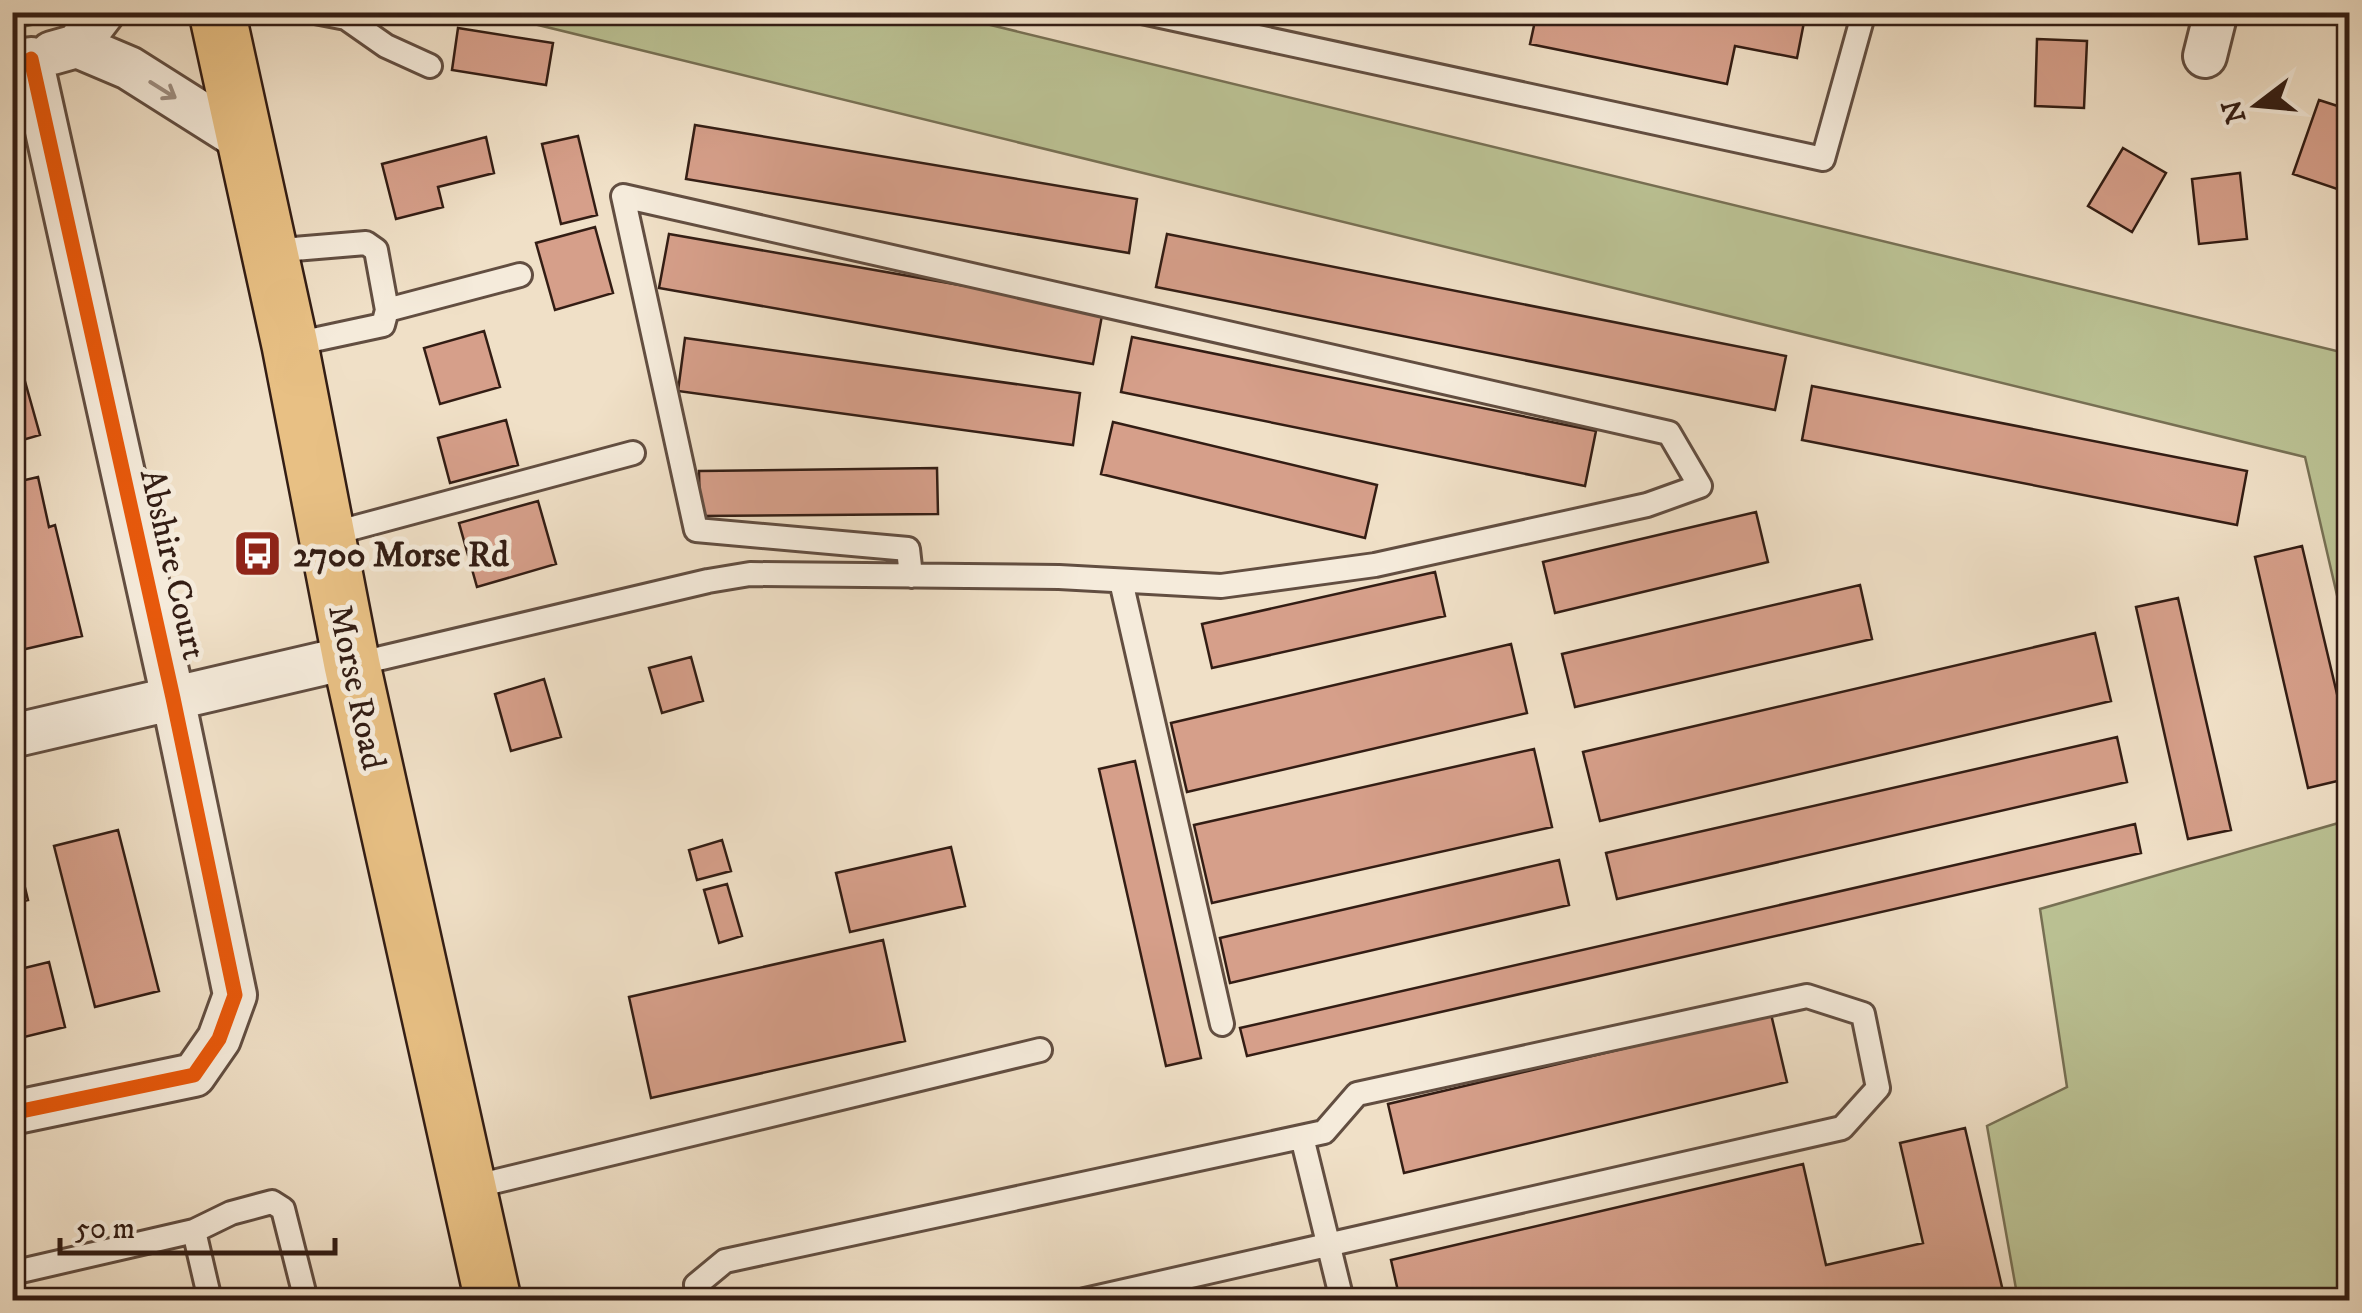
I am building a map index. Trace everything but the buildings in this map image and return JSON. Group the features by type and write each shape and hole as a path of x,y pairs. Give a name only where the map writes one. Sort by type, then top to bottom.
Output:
{"main road":[{"name":"Morse Road","path":"217,12 290,346 351,661 493,1300"}],"street":[{"path":"22,61 77,46 103,12"},
{"path":"2205,56 2216,12"},
{"path":"77,46 130,68 246,142"},
{"name":"Abshire Court","path":"12,1113 194,1075 218,1039 235,995 173,698 22,61"},
{"path":"12,736 351,661"}],"lane":[{"path":"315,12 346,18 386,46 430,66"},
{"path":"1142,12 1823,160 1864,12"},
{"path":"351,661 736,576 1121,580 1221,586 1375,564 1647,504 1700,486 1669,433 623,196 696,530 908,549 911,576"},
{"path":"270,251 366,243 376,250 387,310 383,325 290,346"},
{"path":"387,310 520,275"},
{"path":"327,535 634,453"},
{"path":"1121,580 1222,1024"},
{"path":"699,1300 696,1286 725,1262 1324,1132 1357,1094 1806,996 1864,1014 1878,1088 1842,1128 1085,1300"},
{"path":"468,1188 1040,1050"},
{"path":"1302,1137 1342,1300"},
{"path":"12,1273 194,1231 231,1213 272,1202 283,1209 306,1300"},
{"path":"194,1231 210,1300"}],"green space":[{"path":"12,13 62,13 63,18 13,29"},
{"path":"489,13 941,13 2349,354 2349,647 2305,457"},
{"path":"2349,820 2349,1300 2018,1300 1987,1126 2067,1087 2040,909"}],"cycle path":[{"path":"12,1113 194,1075 219,1039 235,995 31,59"}],"place":[{"name":"2700 Morse Rd","path":"258,554"}]}
